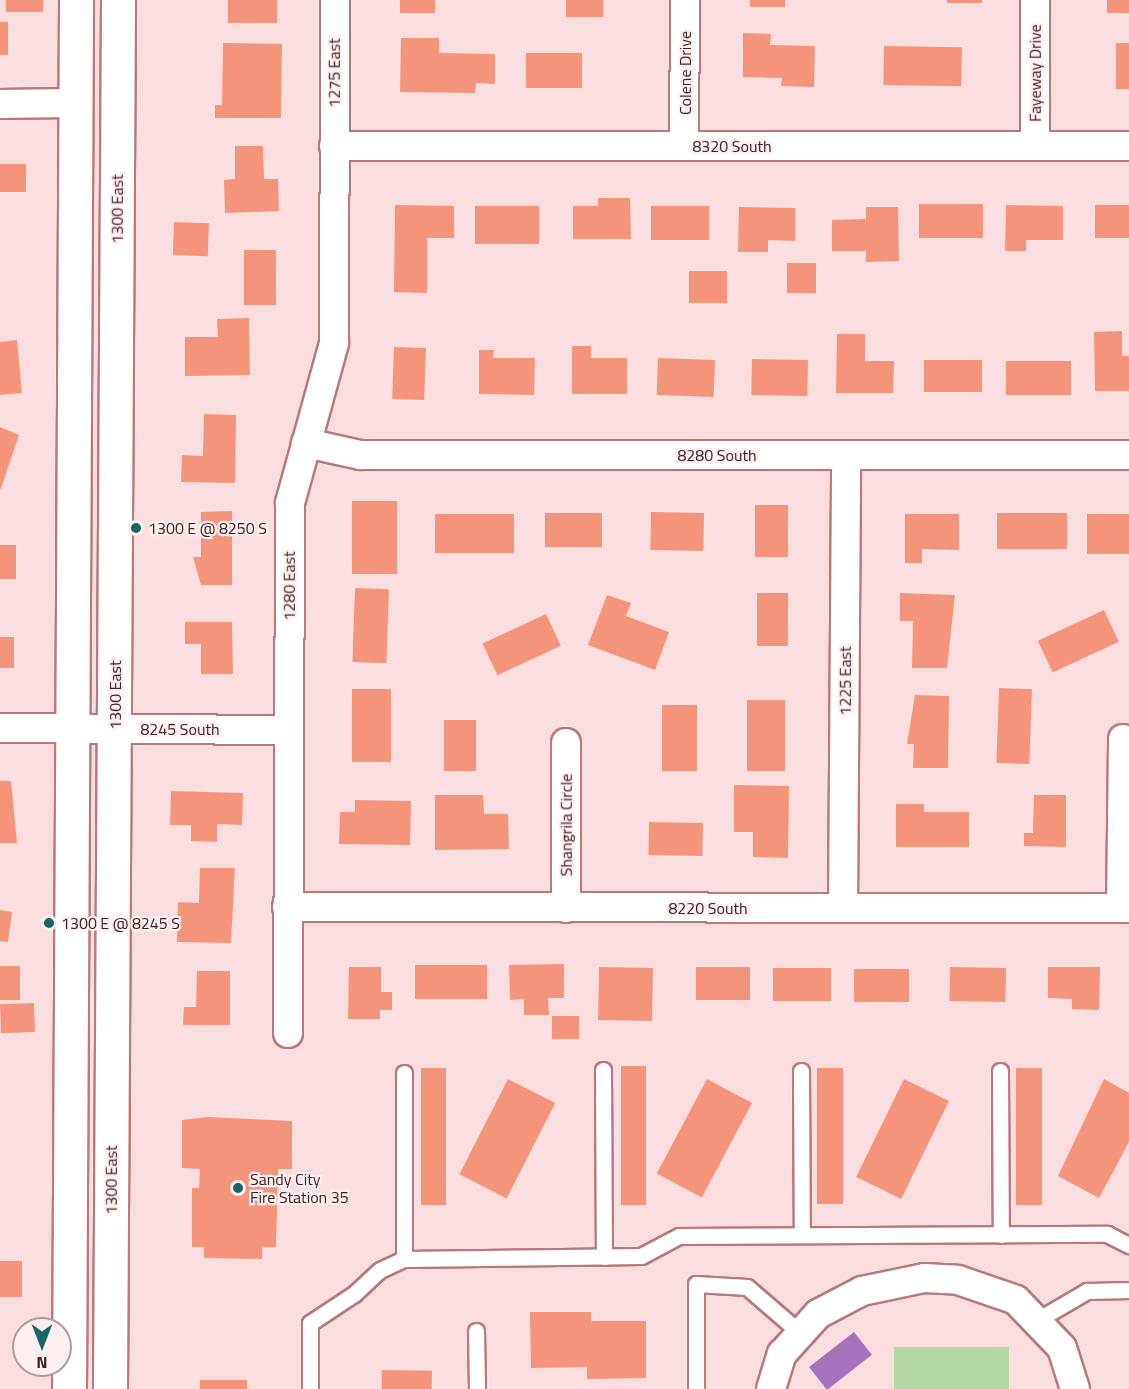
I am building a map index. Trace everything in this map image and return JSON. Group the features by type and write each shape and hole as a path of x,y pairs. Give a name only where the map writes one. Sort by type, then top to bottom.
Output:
{"main road":[{"path":"69,1389 76,0"},
{"name":"1300 East","path":"110,1389 118,0"}],"street":[{"name":"1275 East","path":"334,146 335,0"},
{"name":"Colene Drive","path":"684,146 685,0"},
{"name":"Fayeway Drive","path":"1035,0 1035,146"},
{"path":"0,104 75,103"},
{"name":"8320 South","path":"334,146 1129,146"},
{"name":"1280 East","path":"288,1033 290,503 334,343 334,146"},
{"name":"8280 South","path":"306,443 360,455 1129,455"},
{"name":"1225 East","path":"843,908 846,455"},
{"name":"8245 South","path":"0,728 289,730"},
{"path":"1122,739 1125,908"},
{"name":"Shangrila Circle","path":"566,743 566,908"},
{"name":"8220 South","path":"287,907 1125,908"},
{"path":"771,1389 782,1354 798,1331 818,1314 862,1291 924,1278 989,1287 1039,1319 1062,1348 1075,1389"}],"lane":[{"path":"603,1070 604,1257"},
{"path":"801,1071 802,1235"},
{"path":"1000,1071 1001,1235"},
{"path":"404,1073 404,1259"},
{"path":"310,1389 310,1323 354,1294 380,1270 404,1259 641,1256 679,1236 1107,1234 1129,1245"},
{"path":"696,1389 696,1284 747,1287 798,1331"},
{"path":"1039,1319 1087,1291 1129,1290"},
{"path":"476,1331 477,1389"}],"green space":[{"path":"894,1347 1009,1347 1009,1389 894,1389"}],"shaded area":[{"path":"854,1332 872,1355 828,1389 809,1367"}],"building":[{"path":"6,0 43,0 43,12 6,12"},
{"path":"228,0 277,0 277,23 228,23"},
{"path":"400,0 435,0 435,13 400,13"},
{"path":"566,0 603,0 603,17 566,17"},
{"path":"750,0 785,0 785,7 750,7"},
{"path":"947,0 982,0 982,3 947,3"},
{"path":"1107,0 1129,0 1129,13 1107,13"},
{"path":"0,22 8,22 8,55 0,55"},
{"path":"743,33 771,34 770,45 815,46 814,87 781,86 782,78 743,77"},
{"path":"401,38 439,38 439,53 495,54 495,84 476,83 475,93 400,92"},
{"path":"223,43 282,44 281,118 215,118 215,105 222,105"},
{"path":"1116,43 1129,43 1129,89 1116,89"},
{"path":"884,46 962,47 961,86 883,85"},
{"path":"526,53 582,53 582,88 526,88"},
{"path":"235,146 263,146 264,179 278,179 279,211 225,213 224,180 235,179"},
{"path":"0,164 26,164 26,192 0,192"},
{"path":"598,198 630,198 631,239 573,239 573,206 598,206"},
{"path":"919,204 983,204 983,238 919,238"},
{"path":"395,205 454,206 454,238 427,238 427,293 394,292"},
{"path":"1006,205 1063,206 1063,240 1026,240 1026,251 1005,251"},
{"path":"1095,205 1129,205 1129,238 1095,238"},
{"path":"475,206 539,206 539,244 475,244"},
{"path":"651,206 709,206 709,240 651,240"},
{"path":"739,207 795,208 795,241 768,240 768,252 738,252"},
{"path":"866,207 898,207 899,261 866,262 866,251 832,251 832,220 866,219"},
{"path":"174,222 209,223 208,256 173,255"},
{"path":"244,250 276,250 276,305 244,305"},
{"path":"787,263 816,263 816,293 787,293"},
{"path":"689,271 727,271 727,303 689,303"},
{"path":"249,318 250,375 185,376 185,337 218,337 217,319"},
{"path":"1122,331 1122,356 1129,356 1129,391 1095,391 1094,332"},
{"path":"837,334 865,334 865,361 894,361 893,393 836,393"},
{"path":"17,340 22,393 0,395 0,342"},
{"path":"572,346 591,346 591,358 627,358 627,394 572,394"},
{"path":"394,347 426,348 424,400 392,399"},
{"path":"479,350 494,350 493,358 535,358 534,395 479,394"},
{"path":"658,358 715,360 714,397 657,395"},
{"path":"752,359 808,360 807,396 751,395"},
{"path":"924,360 982,360 982,392 924,392"},
{"path":"1006,361 1071,361 1071,395 1006,395"},
{"path":"204,414 236,415 235,483 181,482 182,455 203,456"},
{"path":"0,427 19,435 0,491"},
{"path":"352,501 397,501 397,574 352,574"},
{"path":"755,505 788,505 788,557 755,557"},
{"path":"232,511 232,585 201,585 193,557 201,557 201,512"},
{"path":"651,512 704,513 703,551 650,550"},
{"path":"545,513 602,513 602,547 545,547"},
{"path":"997,513 1067,513 1067,549 997,549"},
{"path":"435,514 514,514 514,553 435,553"},
{"path":"905,514 959,514 959,550 922,549 922,563 905,563"},
{"path":"1087,514 1129,514 1129,554 1087,554"},
{"path":"0,545 16,545 16,579 0,579"},
{"path":"355,588 389,589 386,663 352,662"},
{"path":"757,593 788,593 788,646 757,646"},
{"path":"900,593 955,595 947,668 912,668 913,621 900,621"},
{"path":"607,595 631,603 626,616 669,632 655,670 588,645"},
{"path":"1104,610 1119,642 1053,673 1038,641"},
{"path":"546,614 561,646 497,675 483,644"},
{"path":"185,622 232,622 233,674 201,674 201,644 185,644"},
{"path":"0,637 14,637 14,668 0,668"},
{"path":"999,688 1032,689 1029,764 996,763"},
{"path":"352,689 391,689 391,762 352,762"},
{"path":"915,695 949,696 948,768 913,768 914,744 907,744"},
{"path":"747,700 785,700 785,771 747,771"},
{"path":"662,705 697,705 697,771 662,771"},
{"path":"444,720 476,720 476,771 444,771"},
{"path":"0,781 11,781 17,843 0,843"},
{"path":"734,785 789,786 788,858 753,857 753,832 734,832"},
{"path":"171,791 243,793 242,825 217,824 217,842 191,841 191,825 170,825"},
{"path":"435,795 483,795 484,814 508,814 509,849 435,850"},
{"path":"1034,795 1066,795 1066,847 1024,846 1024,833 1033,833"},
{"path":"355,800 411,801 410,845 339,844 340,812 355,812"},
{"path":"896,804 924,804 924,812 969,812 969,847 896,847"},
{"path":"649,822 703,823 702,856 648,855"},
{"path":"200,868 235,868 231,943 177,942 178,902 199,903"},
{"path":"0,910 12,912 8,942 0,941"},
{"path":"564,964 564,998 548,998 549,1015 524,1015 524,999 510,1000 509,965"},
{"path":"415,965 487,965 487,999 415,999"},
{"path":"0,966 20,966 20,1000 0,1000"},
{"path":"349,967 381,967 381,992 392,992 392,1010 380,1010 380,1019 348,1019"},
{"path":"599,967 653,968 652,1021 598,1020"},
{"path":"696,967 750,967 750,1000 696,1000"},
{"path":"950,967 1006,968 1005,1002 949,1001"},
{"path":"1048,967 1100,967 1099,1010 1072,1009 1072,999 1048,998"},
{"path":"773,968 831,968 831,1001 773,1001"},
{"path":"854,969 909,969 909,1002 854,1002"},
{"path":"197,971 230,971 230,1025 183,1025 184,1007 196,1007"},
{"path":"34,1003 35,1032 1,1033 0,1004"},
{"path":"552,1016 579,1016 579,1039 552,1039"},
{"path":"621,1066 646,1066 646,1205 621,1205"},
{"path":"421,1068 446,1068 446,1205 421,1205"},
{"path":"817,1068 843,1068 843,1204 817,1204"},
{"path":"1016,1068 1042,1068 1042,1205 1016,1205"},
{"path":"508,1079 555,1103 507,1198 459,1174"},
{"path":"707,1079 752,1103 702,1197 657,1173"},
{"path":"904,1079 949,1101 901,1199 856,1177"},
{"path":"1104,1079 1129,1093 1129,1142 1099,1198 1058,1176"},
{"name":"Sandy City Fire Station 35","path":"208,1117 292,1121 292,1169 278,1169 276,1247 262,1247 262,1259 204,1258 204,1247 192,1247 192,1188 199,1188 200,1169 182,1168 182,1120"},
{"path":"0,1261 22,1261 22,1297 0,1297"},
{"path":"530,1312 591,1312 591,1321 646,1321 646,1378 587,1379 587,1367 531,1368"},
{"path":"382,1370 432,1371 432,1389 382,1389"},
{"path":"200,1380 247,1380 247,1389 200,1389"}],"place":[{"name":"1300 E @ 8250 S","path":"136,528"},
{"name":"1300 E @ 8245 S","path":"49,923"},
{"name":"Sandy City Fire Station 35","path":"238,1188"}]}
